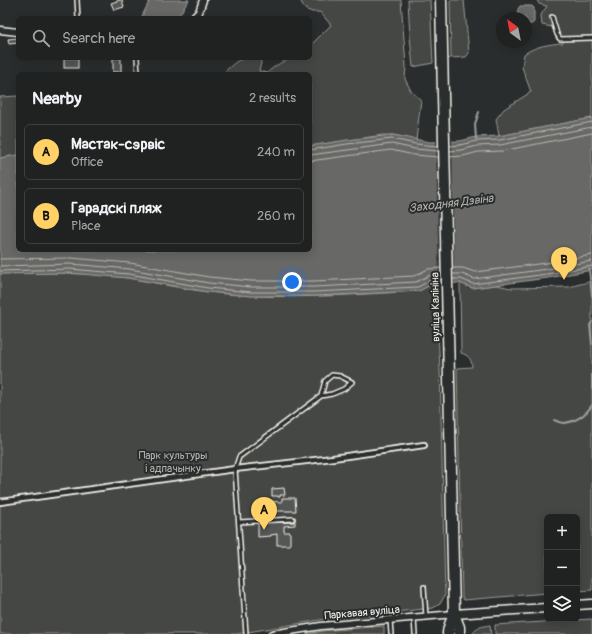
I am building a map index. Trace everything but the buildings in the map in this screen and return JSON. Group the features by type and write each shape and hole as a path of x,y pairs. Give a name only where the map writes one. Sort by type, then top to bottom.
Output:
{"main road":[{"name":"вуліца Калініна","path":"441,0 454,614 452,622 448,628 448,634"},
{"name":"вуліца Калініна","path":"454,614 459,627 459,634"}],"street":[{"path":"195,16 199,12 203,0"},
{"path":"0,30 16,32"},
{"path":"0,502 235,469 333,458 424,445"},
{"path":"580,606 592,604"},
{"path":"454,614 544,608"},
{"name":"Паркавая вуліца","path":"272,634 321,626 454,614"}],"lane":[{"path":"76,0 78,16"},
{"path":"552,17 560,39 592,38"},
{"path":"137,60 138,72"},
{"path":"246,634 235,469 239,458 321,396 332,394 344,389 352,382 340,376 332,376 325,381 321,396"},
{"path":"239,522 294,519"},
{"path":"424,587 426,617"},
{"path":"414,618 415,634"},
{"path":"390,620 391,634"}],"green space":[{"path":"300,0 401,0 406,66 405,79 411,91 421,100 416,140 393,135 383,135 312,146 312,72 268,72 277,65 287,61 312,60 312,44 331,25 320,12 312,12 305,9"},
{"path":"408,0 430,0 433,63 413,67"},
{"path":"450,0 464,0 469,53 466,57 451,58"},
{"path":"537,0 592,0 592,118 499,136 496,119 504,109 531,92 522,67 524,54 543,46 563,43 563,40 557,40 552,27 542,25 541,15 547,6 539,4"},
{"path":"239,60 260,60 259,71 263,72 224,72"},
{"path":"16,96 16,155 0,158 0,97"},
{"name":"Парк культуры і адпачынку","path":"0,274 82,274 116,277 198,291 234,295 287,297 419,291 432,284 437,317 440,369 445,595 440,604 433,608 320,620 236,634 0,634"},
{"path":"592,281 592,590 580,591 580,514 544,514 544,593 464,600 462,597 457,368 472,367 469,358 461,353 460,283 472,288 496,285 511,288 569,287"},
{"path":"592,619 592,634 495,634 495,625 544,622 580,622 580,620"},
{"path":"490,625 491,634 473,634 478,628"},
{"path":"384,626 384,634 306,634 323,631"}],"water":[{"path":"150,0 189,0 178,16 142,16"},
{"path":"520,6 532,6 534,8 534,22 532,24 532,12 518,12"},
{"name":"Заходняя Дзвіна","path":"592,118 592,270 548,278 472,288 460,283 432,284 419,291 314,296 251,296 208,292 128,278 69,273 0,274 0,158 16,155 16,252 312,252 312,146 393,135 430,142 460,141 476,137 499,136"}],"pier":[{"path":"436,140 452,140 454,285 439,286"}],"waterway":[{"path":"476,139 475,124 479,112"},
{"path":"589,269 592,296"},
{"path":"592,322 590,325 592,344"},
{"path":"592,371 592,389"},
{"path":"554,420 564,423 576,420 590,409 592,405"}],"place":[{"name":"Гарадскі пляж","path":"564,280"},
{"name":"Мастак-сэрвіс","path":"264,530"}]}
